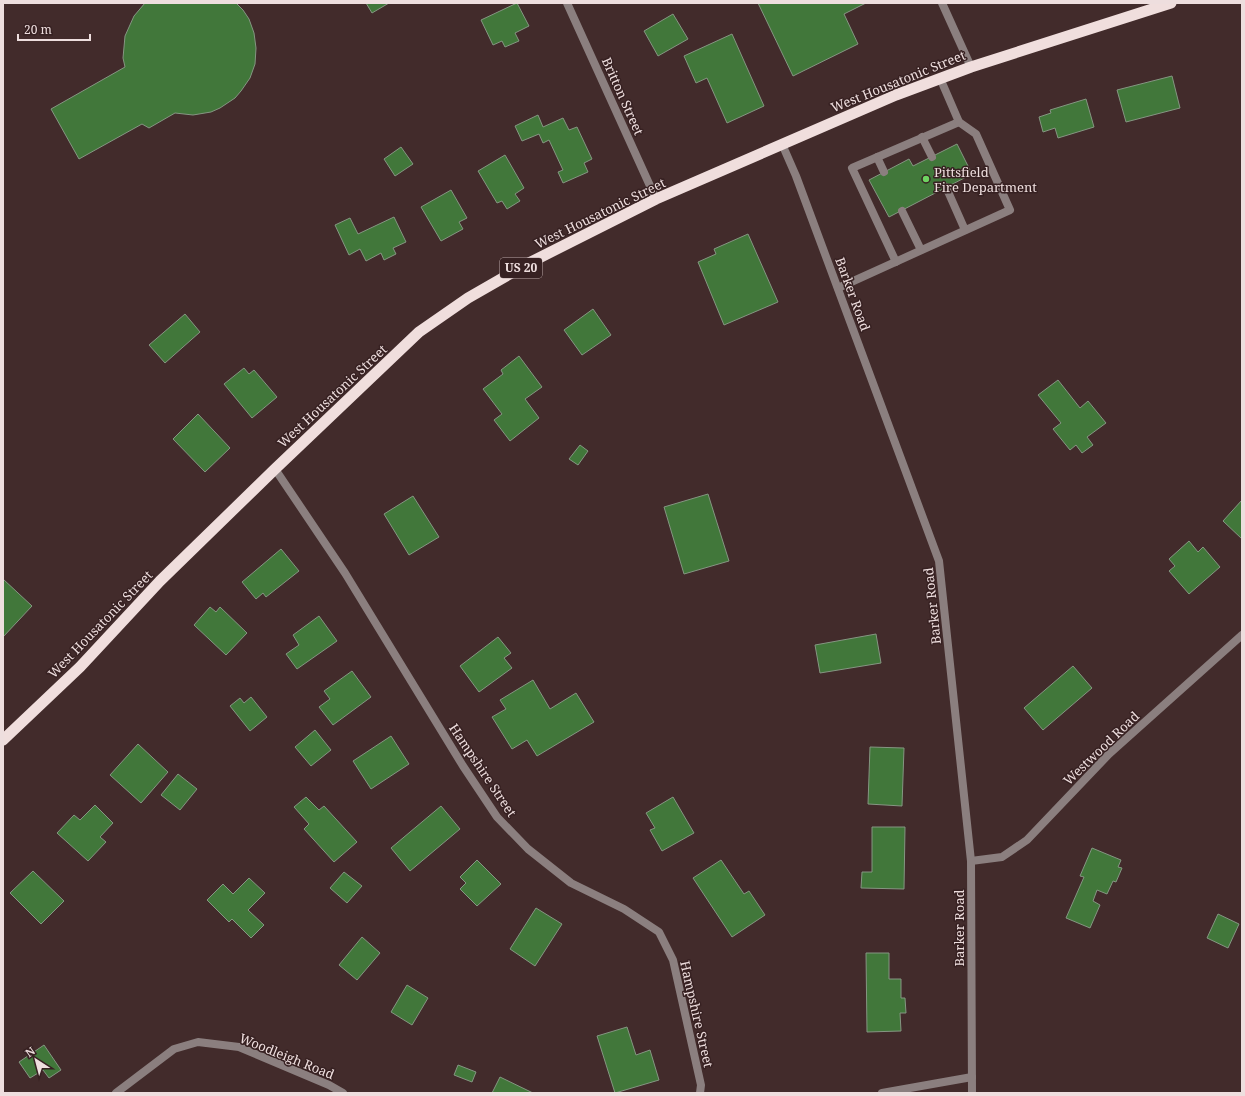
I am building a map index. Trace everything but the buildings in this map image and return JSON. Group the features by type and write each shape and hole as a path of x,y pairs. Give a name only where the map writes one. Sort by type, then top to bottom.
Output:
{"highway":[{"name":"West Housatonic Street","path":"3,740 80,667 160,581 419,332 468,298 527,264 656,199 896,95 971,67 1171,3"}],"street":[{"name":"Britton Street","path":"567,3 656,199"},
{"path":"942,3 971,67"},
{"path":"838,288 1010,210 976,134 959,122 940,78"},
{"path":"896,262 852,168 959,122"},
{"path":"922,138 932,157"},
{"name":"Barker Road","path":"782,144 796,176 939,561 971,861 972,1093"},
{"path":"877,157 884,172"},
{"path":"946,187 965,230"},
{"path":"902,211 921,250"},
{"name":"Hampshire Street","path":"275,469 345,572 462,766 497,817 528,849 571,883 624,909 659,932 673,960 701,1085 700,1093"},
{"name":"Westwood Road","path":"971,861 1002,857 1027,840 1109,754 1242,635"},
{"name":"Woodleigh Road","path":"116,1093 174,1049 198,1042 240,1047 343,1093"},
{"path":"882,1093 972,1077"}],"place":[{"name":"Pittsfield Fire Department","path":"926,179"}]}
